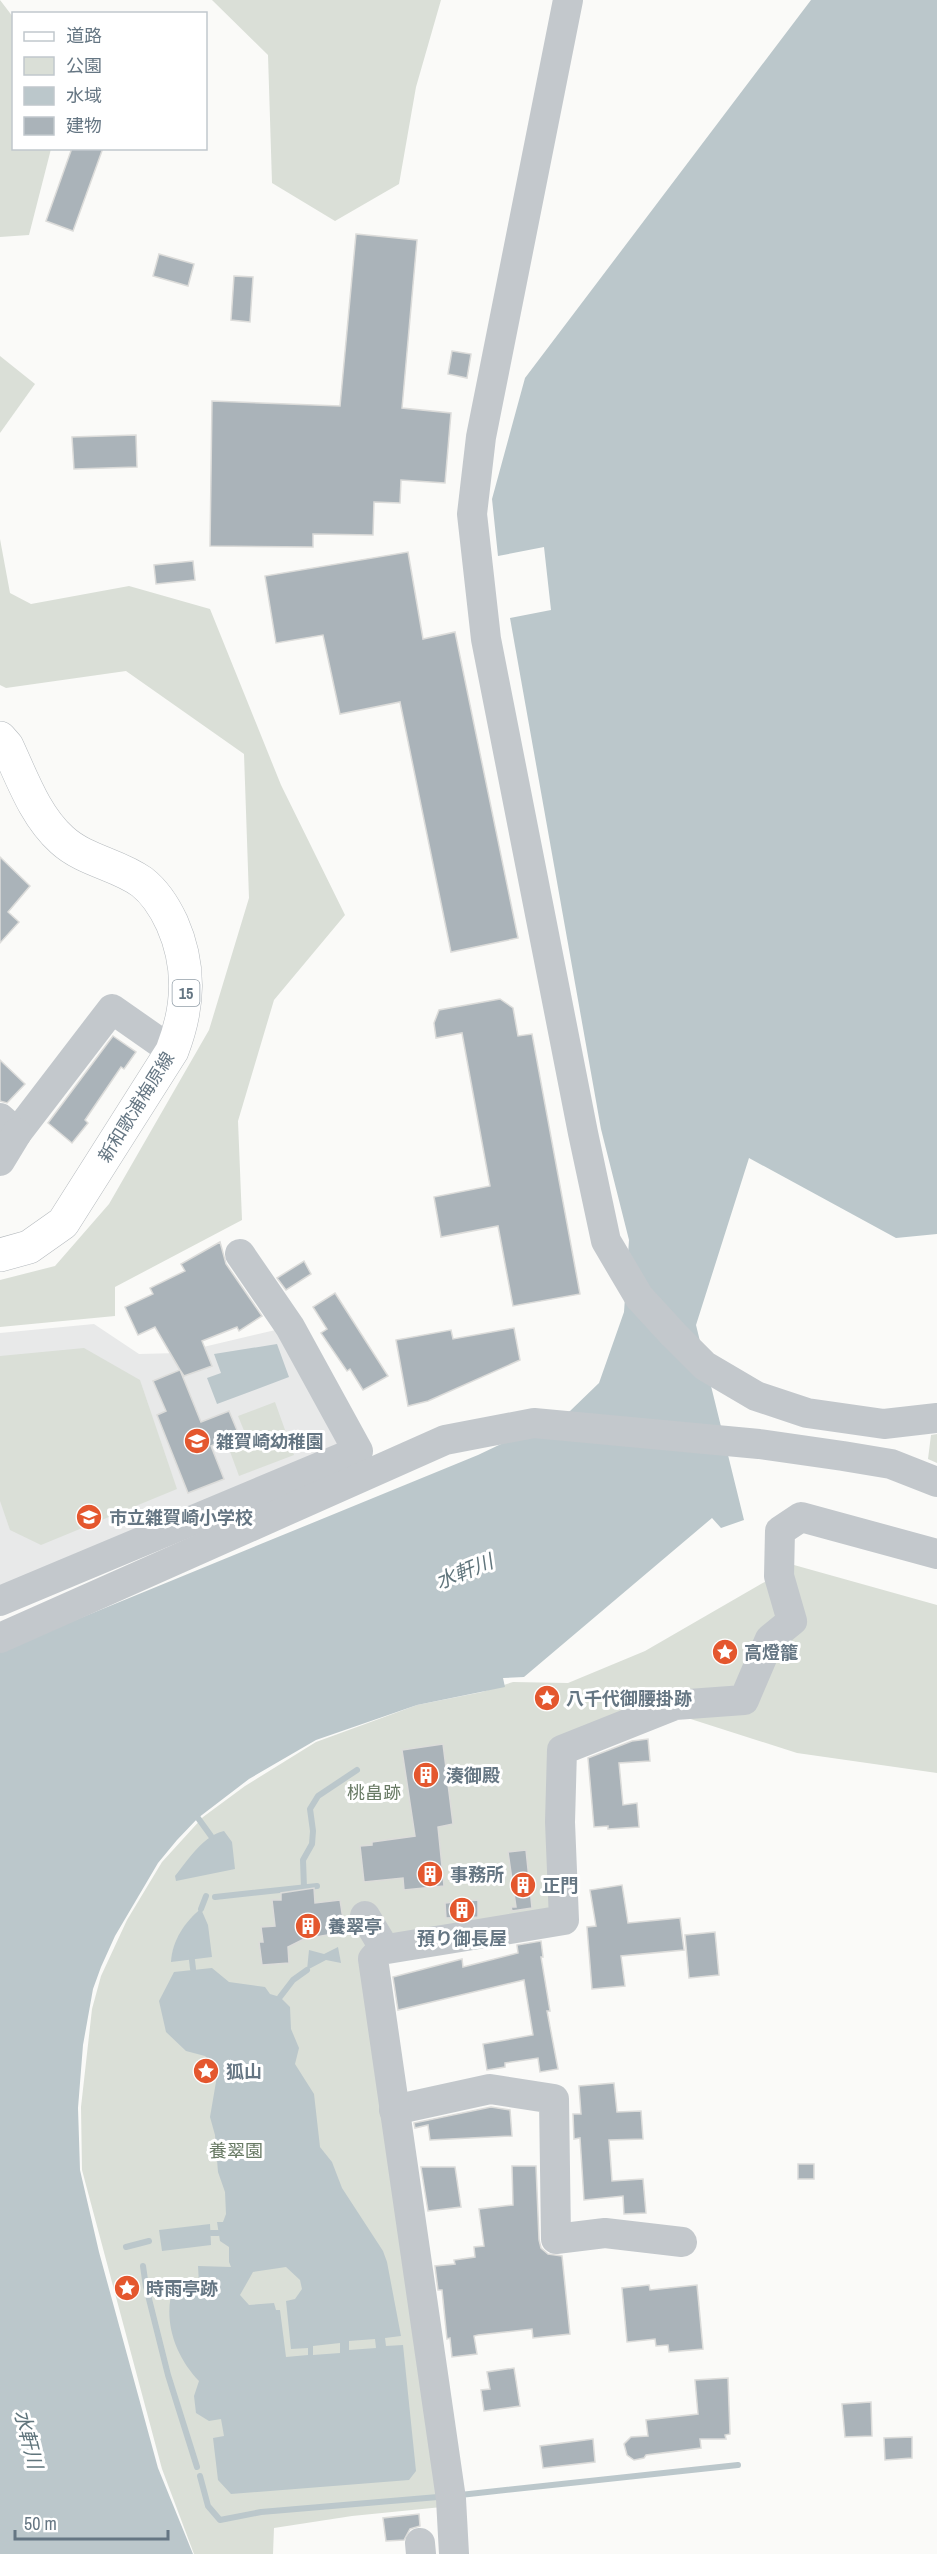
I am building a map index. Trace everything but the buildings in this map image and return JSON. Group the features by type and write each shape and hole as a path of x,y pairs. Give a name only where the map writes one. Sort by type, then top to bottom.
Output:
{"main road":[{"name":"新和歌浦梅原線","path":"0,738 7,746 38,811 59,838 78,854 109,865 141,882 156,895 181,943 186,973 183,1024 172,1051 63,1223 29,1247 0,1255"}],"street":[{"path":"568,0 481,437 472,514 486,639 582,1133 606,1242 639,1297 673,1334 705,1366 756,1396 807,1413 884,1424 937,1418"},
{"path":"0,1161 9,1126 111,1009 172,1051"},
{"path":"28,1624 9,1594 358,1451 290,1327 240,1254"},
{"path":"0,1638 444,1440 465,1434 534,1423 759,1444 891,1464 937,1482"},
{"path":"454,2554 451,2499 373,1959 381,1950 564,1920 560,1822 562,1750 675,1705 744,1700 770,1639 792,1621 779,1576 780,1530 801,1517 937,1554"},
{"path":"365,1916 380,1941 381,1950"},
{"path":"394,2110 489,2089 554,2099 556,2239 606,2233 682,2242"}],"shaded area":[{"name":"市立雑賀崎小学校","path":"94,1324 139,1354 178,1353 284,1328 344,1447 0,1591 0,1333"}],"green space":[{"path":"0,0 12,16 12,150 51,150 29,235 0,237"},
{"path":"212,0 441,0 416,87 399,184 335,221 272,183 268,55"},
{"path":"0,356 35,384 0,433"},
{"path":"0,539 10,593 31,604 129,586 210,609 281,785 345,915 274,1000 238,1121 242,1220 115,1287 115,1316 0,1327 0,1280 55,1266 109,1204 209,1030 249,898 244,754 126,671 6,688 0,685"},
{"path":"84,1348 140,1380 177,1489 41,1545 10,1530 0,1501 0,1356"},
{"path":"275,1402 294,1455 239,1476 228,1446 247,1438 238,1416"},
{"path":"937,1434 937,1463 928,1459 931,1435"},
{"name":"養翠園","path":"794,1565 937,1605 937,1773 797,1753 650,1706 563,1735 554,1912 372,1942 442,2507 352,2516 274,2528 273,2554 194,2554 162,2469 82,2170 81,2107 92,2009 101,1976 127,1920 162,1862 203,1817 245,1786 316,1742 417,1705 482,1692 513,1682 568,1683 645,1651"}],"water":[{"name":"水軒川","path":"811,0 937,0 937,1234 896,1238 749,1158 696,1325 744,1520 721,1528 712,1518 524,1677 503,1678 505,1687 417,1705 316,1740 249,1779 198,1818 158,1863 115,1936 93,1989 83,2045 78,2108 80,2170 99,2252 158,2468 193,2554 0,2554 0,1651 478,1455 570,1411 599,1383 624,1312 629,1240 601,1129 510,618 551,610 544,547 498,556 492,499 525,378"},
{"path":"277,1344 289,1377 217,1404 207,1378 221,1373 214,1354"},
{"path":"224,1831 232,1842 235,1869 176,1881 175,1876 197,1849 210,1837"},
{"path":"201,1909 208,1925 212,1957 171,1962 180,1932"},
{"path":"338,1947 341,1963 326,1960 307,1970 309,1950 324,1954"},
{"path":"212,1968 229,1982 265,1987 270,1994 280,1997 290,2007 291,2029 299,2048 295,2064 314,2094 320,2147 332,2162 342,2188 383,2251 387,2262 401,2336 385,2338 386,2346 403,2345 416,2471 409,2480 231,2494 218,2480 213,2438 224,2436 221,2419 209,2421 196,2413 194,2396 199,2381 176,2346 170,2319 172,2291 177,2278 188,2287 199,2284 198,2266 231,2267 229,2247 220,2241 217,2222 223,2222 226,2214 225,2192 218,2172 215,2135 210,2117 217,2076 214,2065 205,2056 186,2051 166,2032 159,2001 174,1972","holes":["286,2267 300,2280 302,2289 295,2299 286,2301 291,2349 308,2348 308,2355 286,2357 280,2310 276,2310 274,2303 249,2305 240,2295 253,2272","375,2339 376,2348 349,2350 349,2341","340,2343 340,2353 313,2355 313,2346"]},
{"path":"210,2224 211,2245 162,2251 159,2230"}],"waterway":[{"path":"304,1888 303,1860 312,1844 313,1831 310,1809 318,1796 357,1770"},
{"path":"198,1818 211,1836"},
{"path":"215,1897 317,1886"},
{"path":"201,1909 206,1896"},
{"path":"192,1960 193,1969"},
{"path":"280,1997 293,1980 307,1970"},
{"path":"211,2233 218,2233"},
{"path":"126,2247 149,2241"},
{"path":"143,2266 146,2287"},
{"path":"148,2295 168,2375 197,2467"},
{"path":"460,2495 738,2465"},
{"path":"200,2476 208,2506 220,2520 261,2512 438,2497"}],"place":[{"name":"雑賀崎幼稚園","path":"197,1441"},
{"name":"市立雑賀崎小学校","path":"89,1517"},
{"name":"高燈籠","path":"725,1652"},
{"name":"八千代御腰掛跡","path":"547,1698"},
{"name":"湊御殿","path":"426,1775"},
{"name":"事務所","path":"430,1874"},
{"name":"正門","path":"523,1885"},
{"name":"預り御長屋","path":"462,1910"},
{"name":"養翠亭","path":"308,1926"},
{"name":"狐山","path":"206,2071"},
{"name":"時雨亭跡","path":"127,2288"}],"park label":[{"name":"桃畠跡","path":"374,1792"}]}
